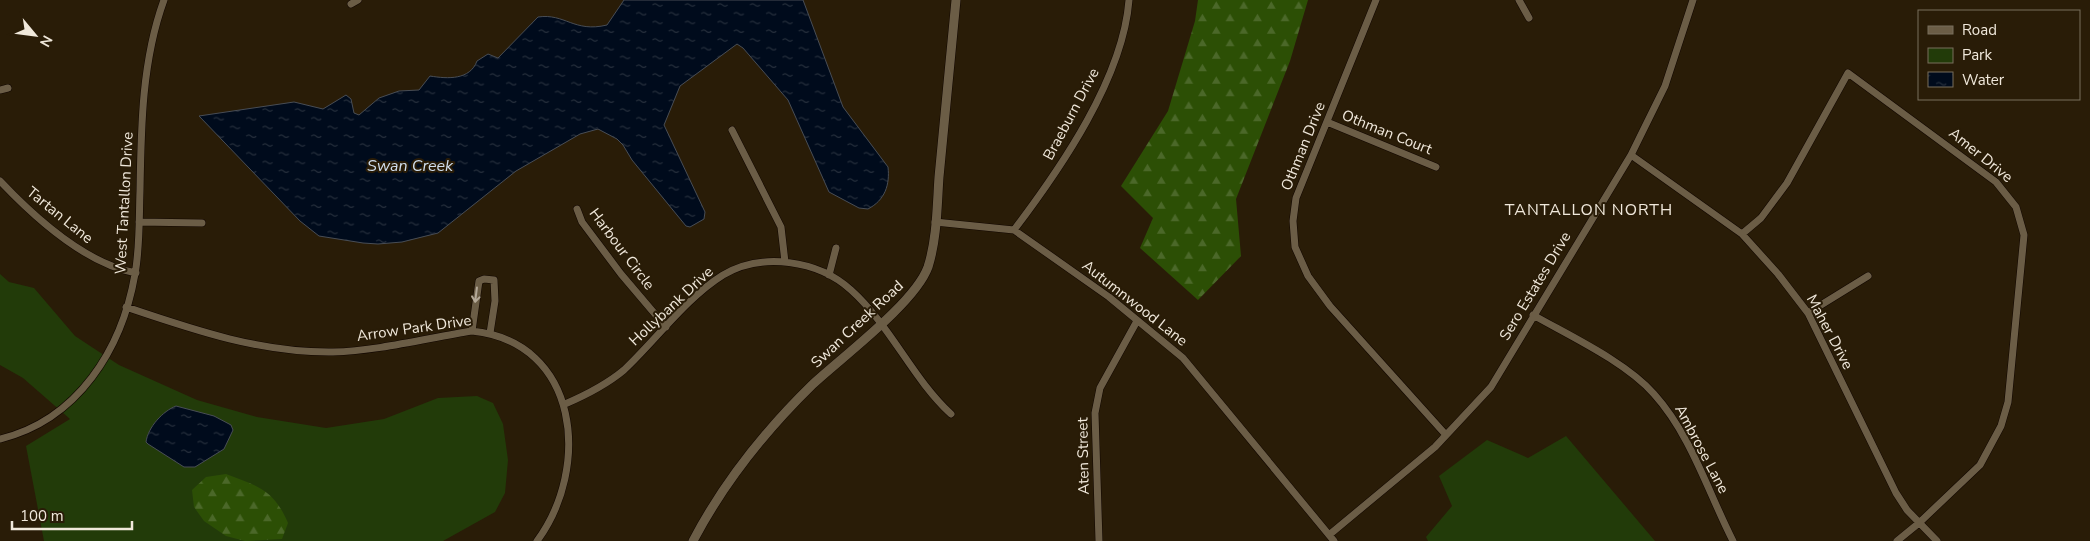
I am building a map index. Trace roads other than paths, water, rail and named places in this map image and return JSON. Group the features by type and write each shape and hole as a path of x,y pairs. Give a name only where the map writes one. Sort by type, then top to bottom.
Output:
{"street":[{"name":"West Tantallon Drive","path":"0,439 32,429 48,420 76,397 104,361 122,325 136,273 143,109 149,55 164,0"},
{"path":"351,4 358,0"},
{"name":"Swan Creek Road","path":"694,541 723,493 762,440 810,387 904,302 923,277 928,266 935,222 956,0"},
{"name":"Braeburn Drive","path":"1014,230 1062,164 1090,114 1123,40 1129,0"},
{"name":"Othman Drive","path":"1376,0 1301,184 1294,207 1294,237 1300,261 1330,306 1446,435"},
{"path":"1519,0 1530,18"},
{"name":"Sero Estates Drive","path":"1329,535 1426,455 1491,387 1631,155 1665,86 1693,0"},
{"name":"Amer Drive","path":"1742,234 1761,218 1787,183 1848,73 1996,182 2012,200 2021,221 2023,254 2004,417 1991,448 1980,465 1919,523 1897,541"},
{"path":"0,90 8,88"},
{"name":"Othman Court","path":"1327,122 1436,167"},
{"path":"732,130 781,227 785,262"},
{"name":"Maher Drive","path":"1631,155 1742,234 1778,274 1808,313 1886,476 1907,510 1938,541"},
{"name":"Tartan Lane","path":"0,181 38,217 95,259 123,271 136,273"},
{"name":"Harbour Circle","path":"577,209 582,222 620,274 666,326"},
{"path":"139,222 202,223"},
{"name":"Autumnwood Lane","path":"935,222 1014,230 1108,297 1184,358 1334,541"},
{"path":"829,276 836,248"},
{"name":"Hollybank Drive","path":"565,404 612,379 706,288 723,276 753,265 785,262 803,264 829,276 853,292 880,324 934,399 951,414"},
{"path":"1808,313 1868,276"},
{"path":"472,331 476,288 479,281 484,279 494,280 495,301 490,333"},
{"name":"Arrow Park Drive","path":"126,307 229,339 284,350 353,351 472,331 490,333 515,344 537,360 553,379 565,404 568,444 564,482 550,521 537,541"},
{"name":"Ambrose Lane","path":"1533,315 1614,362 1653,392 1676,423 1733,541"},
{"name":"Aten Street","path":"1099,541 1095,413 1100,388 1137,321"}],"water":[{"name":"Swan Creek","path":"624,0 803,0 843,107 888,167 887,186 879,201 868,209 859,208 829,192 788,100 743,48 737,44 680,86 664,125 705,212 704,219 690,227 686,226 632,160 623,145 617,139 598,129 580,134 516,171 438,233 402,242 378,244 319,236 300,221 199,116 294,102 323,109 346,95 351,99 354,113 359,115 379,98 399,91 419,90 430,76 458,77 469,72 477,61 488,54 498,58 538,17 556,18 586,27 607,25"},
{"path":"176,406 214,416 231,425 233,430 224,449 195,467 184,467 148,444 146,442 147,436 153,425 161,416"}],"district":[{"name":"TANTALLON NORTH","path":"1589,210"}]}
